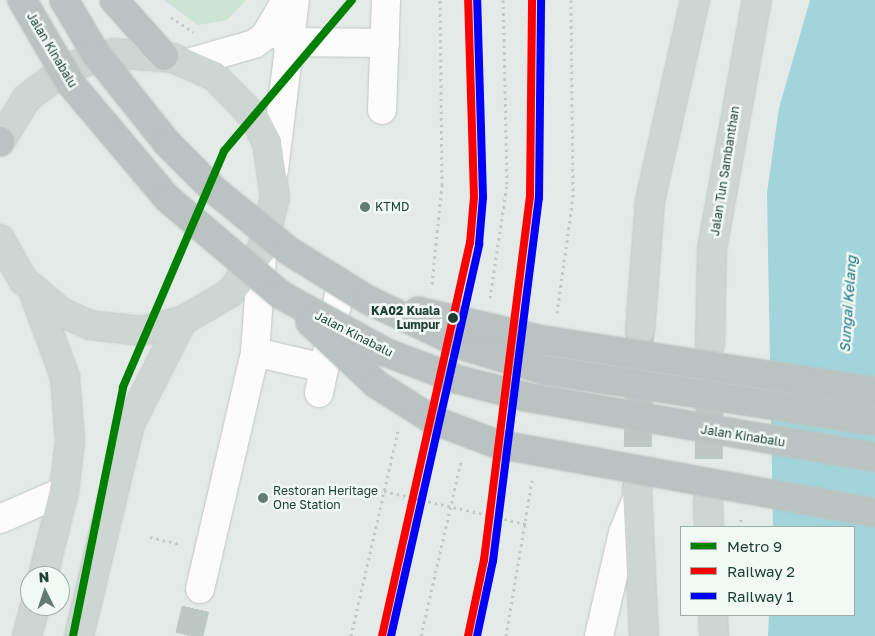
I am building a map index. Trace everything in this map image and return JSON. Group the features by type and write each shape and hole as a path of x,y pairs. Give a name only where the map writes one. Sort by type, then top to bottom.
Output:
{"highway":[{"name":"Jalan Kinabalu","path":"22,0 71,84 167,198 281,295 385,352 456,379 679,426 875,457"},
{"path":"64,0 96,54 167,142 213,189 289,251 368,300 467,347 544,370 875,421"},
{"path":"114,0 176,60"},
{"path":"281,295 376,384 433,420 497,444 875,513"},
{"path":"368,300 538,339 875,392"}],"main road":[{"path":"640,331 650,201 695,0"},
{"name":"Jalan Tun Sambanthan","path":"710,344 712,249 757,0"},
{"path":"0,142 26,99 66,68 114,53 176,60 214,76 242,102 267,143 274,170 272,215 262,249 230,293 182,321 141,332 115,331 60,312 19,282"},
{"path":"0,239 64,376 70,441 64,491 45,566"},
{"path":"79,636 130,424 182,321"},
{"path":"637,494 644,636"},
{"path":"708,500 709,526"},
{"path":"28,636 33,616"},
{"path":"713,616 714,636"}],"street":[{"path":"176,60 254,44 265,36 286,0"},
{"path":"274,170 286,42 295,0"},
{"path":"382,110 386,43 386,0"},
{"path":"286,42 386,43"},
{"path":"200,589 255,352 262,249"},
{"path":"255,352 322,381 339,295"},
{"path":"0,518 64,491"},
{"path":"599,636 622,533 637,494"}],"path":[{"path":"384,491 526,524"},
{"path":"150,537 192,547"}],"green space":[{"path":"164,0 246,0 227,20 198,25"}],"water":[{"name":"Sungai Kelang","path":"810,0 875,0 875,636 768,636 769,616 855,616 855,526 773,526 767,193 779,108"}],"tunnel":[{"path":"637,489 640,331"},
{"path":"708,501 710,371"},
{"path":"189,636 200,589"}],"metro line":[{"name":"9","path":"73,636 123,387 224,151 352,0"}],"rail line":[{"name":"2","path":"382,636 470,243 474,197 468,0"},
{"name":"1","path":"391,636 479,244 483,197 477,0"},
{"name":"2","path":"468,636 484,560 530,197 532,0"},
{"name":"1","path":"477,636 493,561 539,198 541,0"}],"place":[{"name":"KTMD","path":"365,207"},
{"name":"KA02 Kuala Lumpur","path":"453,318"},
{"name":"Restoran Heritage One Station","path":"263,498"}]}
